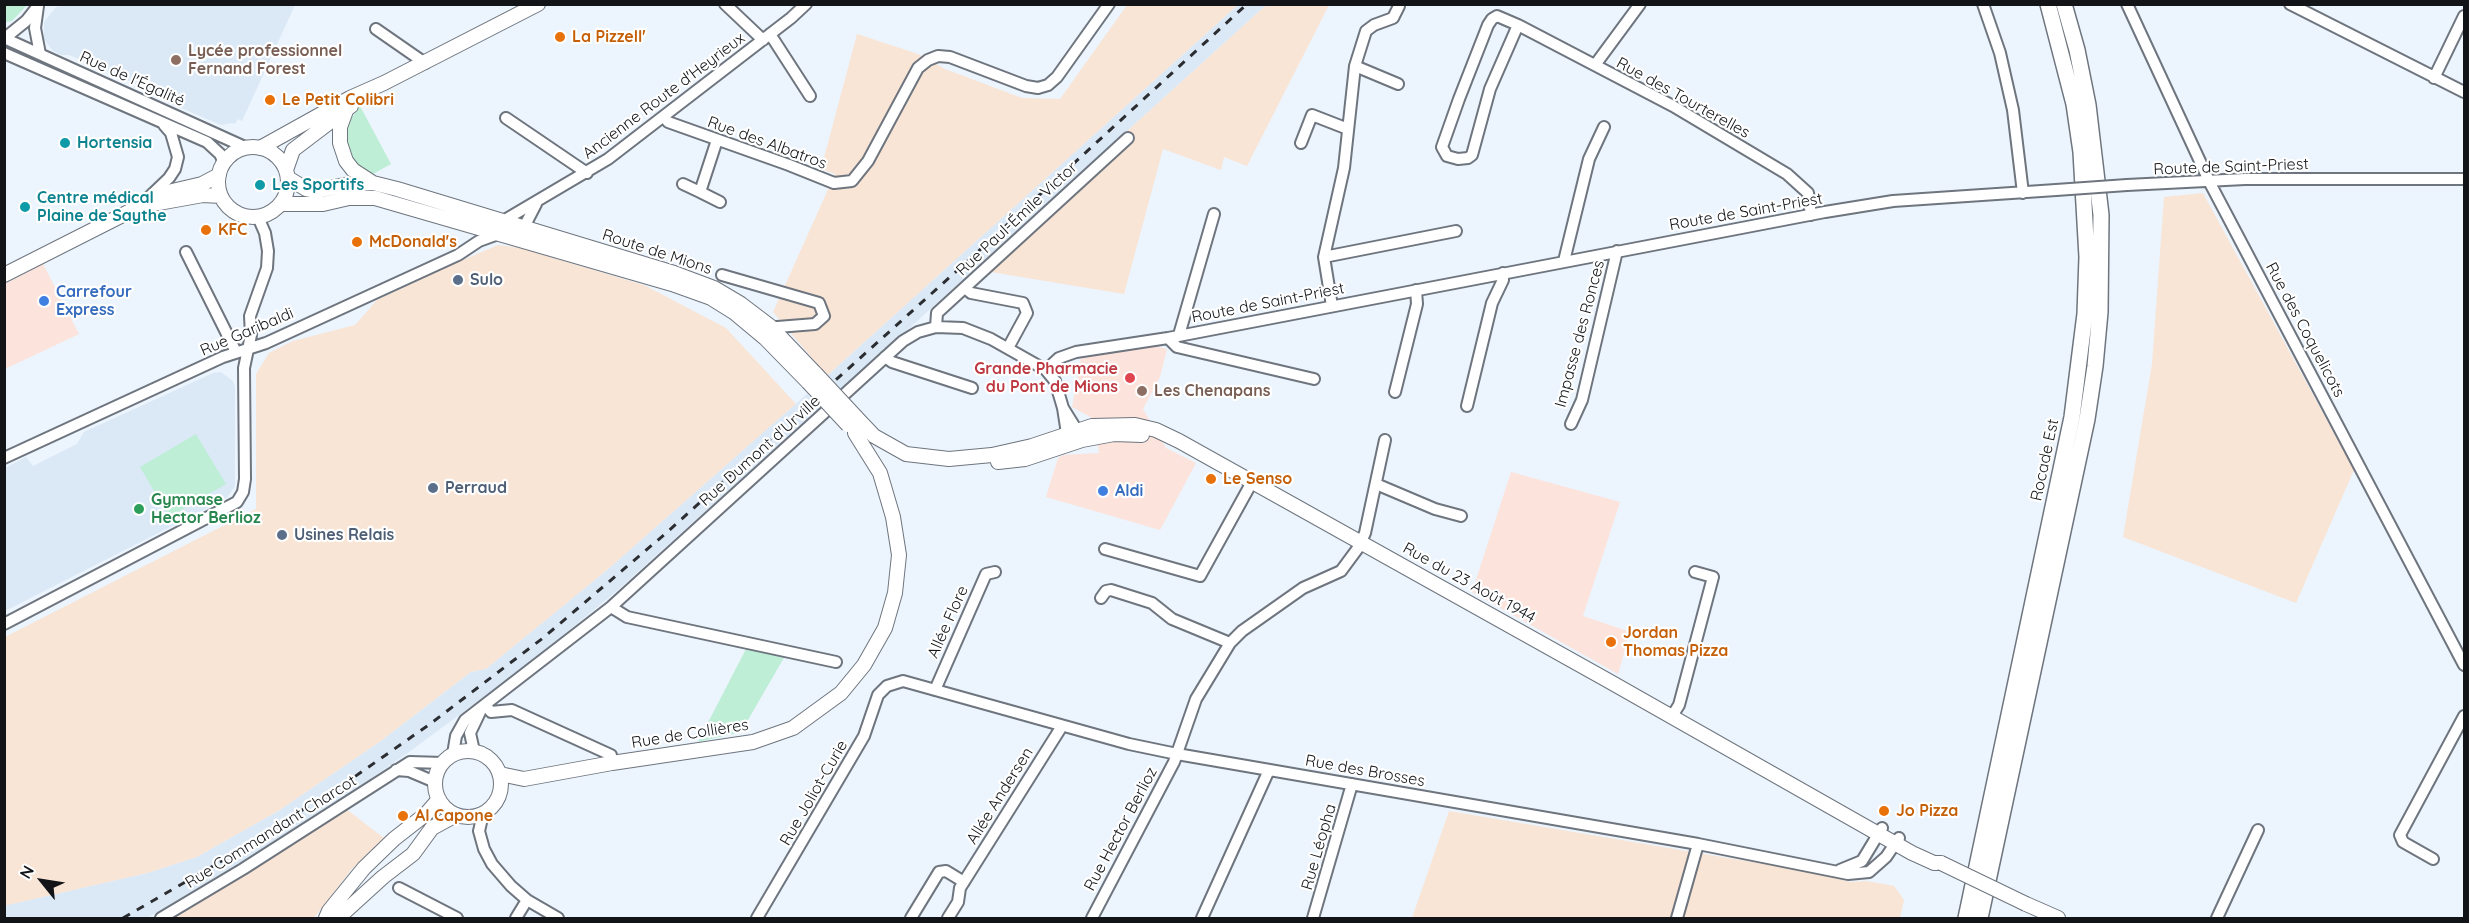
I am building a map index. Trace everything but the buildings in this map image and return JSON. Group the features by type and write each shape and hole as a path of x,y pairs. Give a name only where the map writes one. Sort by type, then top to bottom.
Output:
{"highway":[{"name":"Rocade Est","path":"1966,918 2072,417 2083,334 2087,257 2081,152 2074,104 2048,4"},
{"name":"Rocade Est","path":"1980,918 2087,418 2096,355 2102,258 2096,161 2086,94 2064,4"}],"main road":[{"path":"4,275 168,192 202,184 222,169 230,156 254,148 538,4"},
{"path":"222,169 221,196 227,206 236,213 247,216 258,217 266,214 280,204 285,196 293,150 347,108 384,83"},
{"name":"Route de Mions","path":"347,108 340,127 339,143 346,161 353,170 373,183 502,227"},
{"path":"254,148 277,156 287,174"},
{"name":"Route de Mions","path":"287,174 306,189 317,191 344,185 373,183"},
{"path":"139,207 203,195 221,196"},
{"name":"Route de Mions","path":"280,204 323,204 349,198 375,198 521,232 674,273 714,288 741,304 812,378 853,425"},
{"name":"Rue du 23 Août 1944","path":"853,425 891,448 915,456 949,459 992,455 1074,437 1101,426 1135,425 1156,430 1361,542 1934,863 1941,863 2058,918"},
{"name":"Rue de Collières","path":"500,774 524,779 753,742 793,728 841,693 864,664 885,628 895,592 899,555 894,517 880,473 853,425"},
{"path":"474,751 493,761 500,774 502,786 498,800 483,814 468,817 456,815 447,810 439,799 435,782 448,759 474,751"},
{"path":"326,918 329,911 364,868 394,839 426,814 439,799"},
{"path":"338,918 383,877 413,854 432,828 456,815"}],"street":[{"path":"725,4 767,37 810,96"},
{"name":"Ancienne Route d'Heyrieux","path":"502,227 587,173 664,117 806,4"},
{"name":"Rue des Albatros","path":"664,117 668,122 834,183 852,181 868,161 918,68 927,60 938,56 950,57 1026,86 1038,88 1048,85 1057,77 1108,4"},
{"path":"1595,65 1640,4"},
{"path":"1983,4 2000,53 2013,110 2023,193"},
{"name":"Rue des Coquelicots","path":"2127,4 2209,180 2464,665"},
{"path":"2290,4 2464,92"},
{"path":"5,38 26,21 39,5"},
{"path":"39,5 35,28 40,54"},
{"path":"1332,306 1324,257 1344,168 1355,66 1366,31 1374,25 1393,18 1399,6"},
{"name":"Rue des Tourterelles","path":"1518,26 1490,89 1472,155 1458,159 1447,156 1442,147 1492,19 1497,16 1518,26 1595,65 1673,106 1794,179 1808,193 1811,215"},
{"path":"2434,78 2464,16"},
{"path":"376,29 425,63"},
{"name":"Rue de l'Égalité","path":"5,38 254,148"},
{"name":"Rue de l'Égalité","path":"4,53 207,142 220,154 222,169"},
{"path":"1355,66 1398,84"},
{"path":"1301,143 1312,115 1348,129"},
{"path":"506,118 587,173"},
{"name":"Rue de l'Égalité","path":"139,207 169,178 175,169 177,148 171,133 162,123"},
{"path":"1564,261 1589,159 1604,127"},
{"name":"Rue Paul-Émile Victor","path":"936,327 937,313 1128,138"},
{"path":"700,192 717,140"},
{"name":"Route de Saint-Priest","path":"1047,369 1059,358 1076,352 1173,337 1564,261 1893,201 2209,180 2464,179"},
{"path":"683,184 720,202"},
{"path":"521,232 536,204"},
{"path":"1214,214 1173,337 1177,347 1314,379"},
{"path":"4,624 237,502 243,492 245,479 244,368 249,348 252,304 267,268 268,251 265,233 258,217"},
{"name":"Rue Garibaldi","path":"4,458 236,352 266,343 458,255 502,227"},
{"path":"1324,257 1456,231"},
{"name":"Impasse des Ronces","path":"1571,424 1582,400 1617,251"},
{"path":"186,252 236,352"},
{"path":"1467,406 1492,303 1503,280 1503,273"},
{"path":"722,275 819,303 824,316 815,324 763,328"},
{"path":"965,288 971,293 1023,303 1027,313 1008,348"},
{"path":"1395,392 1417,304 1416,290"},
{"name":"Rue Dumont d'Urville","path":"448,759 456,736 465,720 611,607 903,341 918,332 936,327 963,328 1047,369"},
{"path":"885,357 892,362 972,388"},
{"path":"1047,369 1055,381 1074,437"},
{"path":"1101,598 1106,591 1111,590 1152,603 1172,619 1230,643 1303,588 1341,571 1361,542 1385,440"},
{"path":"1105,549 1200,576 1252,482"},
{"path":"1376,484 1435,509 1461,516"},
{"name":"Allée Flore","path":"935,690 986,574 994,572"},
{"path":"1672,716 1678,705 1713,577 1695,572"},
{"path":"611,607 627,617 836,662"},
{"name":"Rue Hector Berlioz","path":"1092,918 1177,754 1193,707 1230,643"},
{"name":"Rue des Brosses","path":"893,683 909,682 1062,726 1177,754 1698,844 1848,873 1869,872 1882,862 1897,841"},
{"name":"Rue Joliot-Curie","path":"757,918 860,745 878,695 893,683"},
{"path":"484,707 491,712 512,710 522,714 610,755 612,763"},
{"name":"Rue Dumont d'Urville","path":"474,751 470,733 484,707"},
{"path":"2433,859 2403,842 2400,835 2464,716"},
{"name":"Allée Andersen","path":"948,918 958,902 960,888 1062,726"},
{"name":"Rue Commandant Charcot","path":"160,918 243,869 410,762 448,759"},
{"path":"396,770 409,771 435,782"},
{"path":"1202,918 1269,771"},
{"name":"Rue Léopha","path":"1313,918 1352,783"},
{"path":"483,814 479,831 484,849 504,879 527,900 558,918"},
{"path":"2217,918 2258,830"},
{"path":"1838,871 1862,861 1880,831"},
{"path":"1677,918 1698,844"},
{"path":"911,918 939,872 946,871 964,882"},
{"path":"399,888 457,918"},
{"path":"516,918 527,900"}],"shaded area":[{"name":"Lycée professionnel Fernand Forest","path":"69,5 295,5 242,121 238,119 235,124 221,125 167,102 156,93 69,55 61,55 53,51 44,39 44,22 56,7"},
{"path":"1127,5 1238,5 827,376 773,312 835,174 821,169 857,34 918,54 945,69 1022,98 1060,99"},
{"path":"1238,5 1266,5 841,390 827,376"},
{"path":"1266,5 1329,5 1247,166 1224,157 1221,170 1163,149 1124,294 991,272 982,262"},
{"path":"2203,193 2354,470 2296,603 2123,537 2152,364 2164,197"},
{"path":"498,245 520,248 644,285 726,328 796,404 606,571 486,669 471,672 381,741 280,810 197,857 148,873 5,906 5,637 256,509 256,374 269,353 293,341 355,325 377,300"},
{"path":"43,264 79,334 5,369 5,284"},
{"path":"1154,346 1167,349 1160,377 1143,409 1166,448 1196,463 1160,530 1046,497 1058,458 1063,455 1099,453 1094,419 1072,407 1081,358"},
{"path":"221,372 233,381 235,387 235,486 227,498 5,611 5,468 26,457 33,466 77,444 84,432 213,373"},
{"path":"807,394 820,408 612,595 524,667 409,752 300,828 147,918 5,918 5,906 8,905 148,873 197,857 280,810 381,741 471,672 486,669 606,571"},
{"path":"1511,472 1620,502 1583,616 1630,632 1618,674 1472,592"},
{"path":"346,809 384,838 351,870 314,918 175,918"},
{"path":"1449,811 1823,874 1850,882 1867,881 1894,886 1904,900 1900,918 1412,918"}],"green space":[{"path":"5,4 27,5 12,21 5,22"},
{"path":"360,106 391,164 373,174 352,159 346,143 348,123"},
{"path":"196,434 226,484 169,517 140,467"},
{"path":"747,647 785,656 741,732 698,742"}],"railway":[{"path":"123,918 220,862 350,780 430,724 543,638 665,534 971,258 1247,4"}],"place":[{"name":"La Pizzell'","path":"560,37"},
{"name":"Lycée professionnel Fernand Forest","path":"176,60"},
{"name":"Le Petit Colibri","path":"270,100"},
{"name":"Hortensia","path":"65,143"},
{"name":"Les Sportifs","path":"260,185"},
{"name":"Centre médical Plaine de Saythe","path":"25,207"},
{"name":"KFC","path":"206,230"},
{"name":"McDonald's","path":"357,242"},
{"name":"Sulo","path":"458,280"},
{"name":"Carrefour Express","path":"44,301"},
{"name":"Grande Pharmacie du Pont de Mions","path":"1130,378"},
{"name":"Les Chenapans","path":"1142,391"},
{"name":"Le Senso","path":"1211,479"},
{"name":"Perraud","path":"433,488"},
{"name":"Aldi","path":"1103,491"},
{"name":"Gymnase Hector Berlioz","path":"139,509"},
{"name":"Usines Relais","path":"282,535"},
{"name":"Jordan Thomas Pizza","path":"1611,642"},
{"name":"Jo Pizza","path":"1884,811"},
{"name":"Al Capone","path":"403,816"}]}
